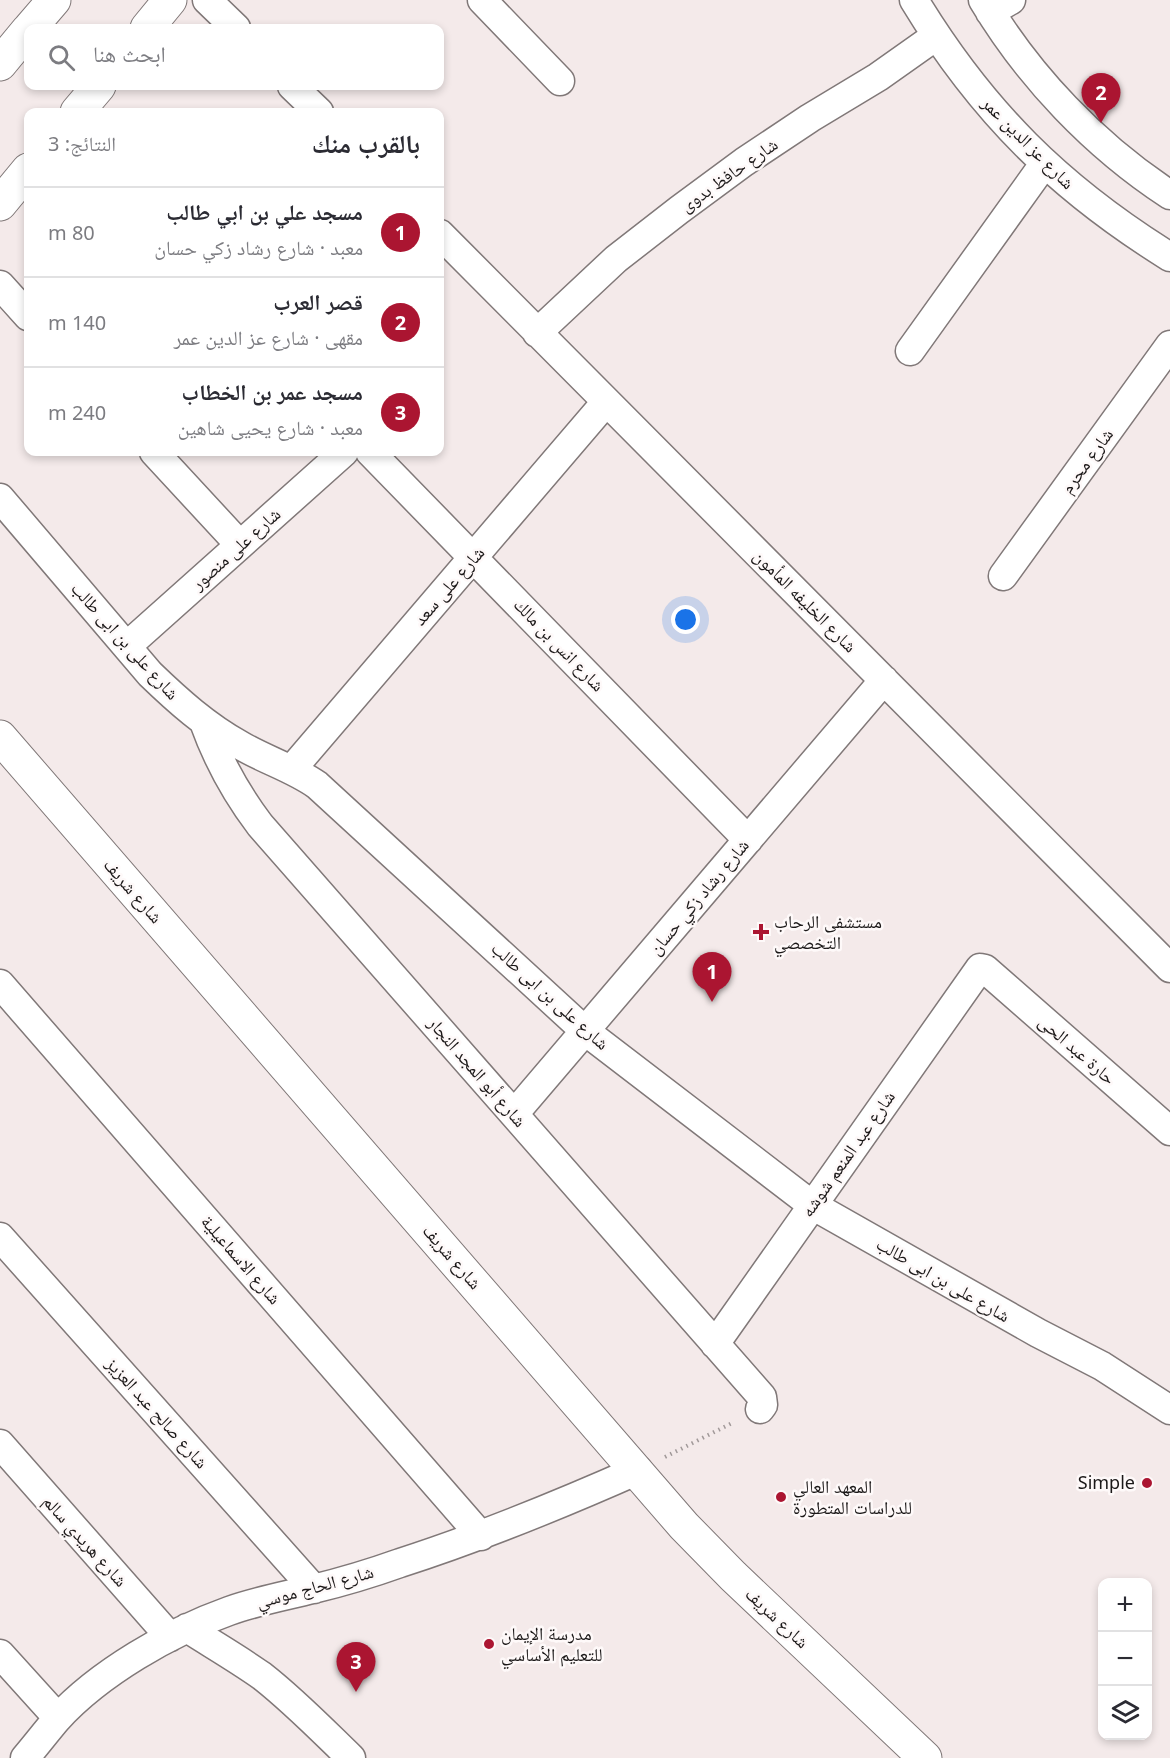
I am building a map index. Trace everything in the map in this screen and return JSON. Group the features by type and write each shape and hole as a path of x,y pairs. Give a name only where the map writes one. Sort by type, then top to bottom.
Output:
{"street":[{"path":"33,24 54,0"},
{"path":"150,24 170,0"},
{"path":"207,0 232,24"},
{"path":"482,0 560,81"},
{"name":"شارع عز الدين عمر","path":"914,0 969,82 1005,125 1044,164 1084,198 1117,223 1170,257"},
{"path":"995,4 1036,74 1082,124 1118,156 1170,195"},
{"path":"0,64 24,35"},
{"name":"شارع حافظ بدوى","path":"537,333 616,258 679,210 744,162 810,118 878,77 936,36"},
{"path":"80,108 96,90"},
{"path":"296,90 315,108"},
{"path":"910,351 1044,164"},
{"path":"0,204 24,175"},
{"name":"شارع الخليفه المأمون","path":"444,238 1170,968"},
{"path":"0,285 24,312"},
{"name":"شارع محرم","path":"1003,576 1170,345"},
{"name":"شارع على سعد","path":"292,769 606,402"},
{"path":"158,456 240,545"},
{"name":"شارع على منصور","path":"127,646 340,456"},
{"name":"شارع انس بن مالك","path":"374,456 748,840"},
{"name":"شارع على بن ابى طالب","path":"0,498 150,674 176,699 204,722 242,746 292,769 329,795 585,1030 812,1205 1038,1334 1102,1366 1170,1410"},
{"name":"شارع رشاد زكي حسان","path":"514,1114 884,680"},
{"name":"شارع أبو المجد النجار","path":"204,722 226,776 260,825 762,1397 764,1402 760,1410"},
{"name":"شارع شريف","path":"0,737 638,1470 684,1526 733,1576 925,1758"},
{"name":"حارة عبد الحى","path":"985,969 1170,1131"},
{"name":"شارع عبد المنعم شوشه","path":"715,1344 977,970 985,969"},
{"name":"شارع الاسماعيلية","path":"0,984 481,1536"},
{"name":"شارع صالح عبد العزيز","path":"0,1237 314,1589"},
{"name":"شارع هريدي سالم","path":"0,1444 179,1633 225,1651 262,1677 296,1705 351,1758"},
{"name":"شارع الحاج موسي","path":"25,1758 58,1718 84,1695 140,1654 179,1633 228,1611 270,1598 314,1589 481,1536 638,1470"},
{"path":"0,1654 58,1718"}],"path":[{"path":"638,1470 760,1410"}],"place":[{"name":"قصر العرب","path":"1101,123"},
{"name":"مستشفى الرحاب التخصصي","path":"761,932"},
{"name":"مسجد علي بن ابي طالب","path":"712,1002"},
{"name":"Simple","path":"1147,1483"},
{"name":"المعهد العالي للدراسات المتطورة","path":"781,1497"},
{"name":"مدرسة الإيمان للتعليم الأساسي","path":"489,1644"},
{"name":"مسجد عمر بن الخطاب","path":"356,1692"}]}
